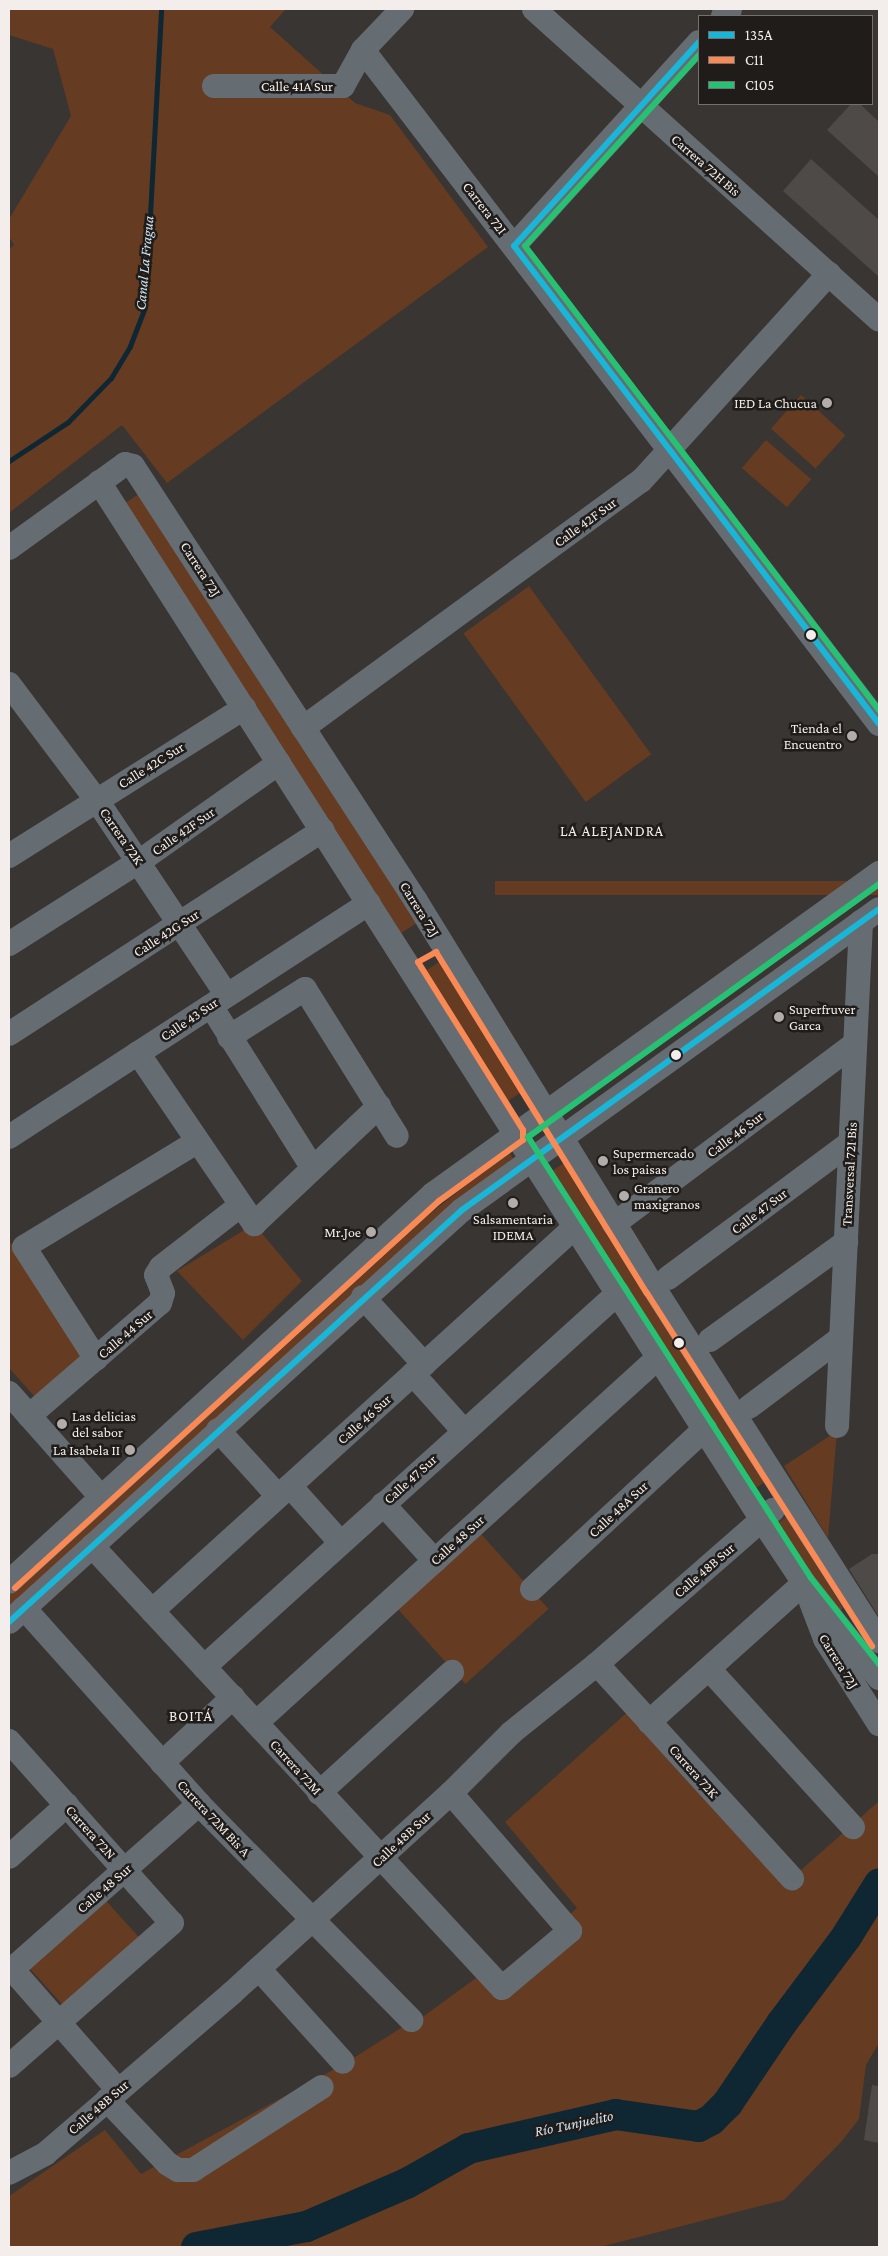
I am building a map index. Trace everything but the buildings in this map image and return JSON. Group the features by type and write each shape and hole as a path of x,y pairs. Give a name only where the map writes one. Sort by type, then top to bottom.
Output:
{"street":[{"name":"Calle 41A Sur","path":"214,86 343,86 363,50 402,9"},
{"name":"Carrera 72H Bis","path":"534,9 640,107 879,320"},
{"path":"514,246 698,43"},
{"name":"Carrera 72I","path":"363,50 879,724"},
{"name":"Calle 42F Sur","path":"303,728 628,491 670,451 829,274"},
{"name":"Carrera 72J","path":"879,1641 560,1138 439,940 151,492 128,463 99,482 370,903 762,1520 808,1588 879,1678"},
{"path":"9,548 99,482"},
{"name":"Carrera 72K","path":"9,684 98,802 140,861 180,924 219,1000 229,1037 312,1167"},
{"name":"Calle 42C Sur","path":"12,846 98,802 112,789 244,708"},
{"name":"Calle 42F Sur","path":"9,944 140,861 279,763"},
{"name":"Calle 42G Sur","path":"9,1034 322,830"},
{"path":"9,1582 433,1194 546,1115 879,873"},
{"name":"Calle 43 Sur","path":"12,1129 138,1053 370,903"},
{"path":"16,1615 363,1297 462,1210 870,916"},
{"name":"Transversal 72I Bis","path":"837,1426 855,1044 870,916"},
{"path":"406,960 439,940"},
{"path":"229,1037 305,989 397,1136"},
{"name":"Calle 46 Sur","path":"614,1224 855,1044"},
{"path":"138,1053 247,1215"},
{"name":"Calle 44 Sur","path":"29,1416 160,1303 163,1293 156,1275 161,1267 247,1215 312,1167 379,1106"},
{"path":"96,1359 24,1247 197,1142"},
{"name":"Calle 47 Sur","path":"668,1278 850,1143"},
{"name":"Calle 46 Sur","path":"152,1611 575,1227"},
{"path":"710,1340 846,1242"},
{"name":"Calle 47 Sur","path":"204,1667 618,1293"},
{"path":"363,1297 464,1431"},
{"path":"749,1407 841,1338"},
{"name":"Calle 48 Sur","path":"256,1723 659,1358"},
{"path":"9,1393 101,1497"},
{"name":"Calle 48A Sur","path":"532,1589 705,1429"},
{"path":"218,1430 341,1543"},
{"name":"Calle 48B Sur","path":"9,2173 45,2154 259,1969 451,1793 511,1733 597,1664 788,1498"},
{"path":"383,1504 434,1561"},
{"name":"Carrera 72M","path":"92,1546 502,1988 570,1931 451,1793"},
{"path":"650,1722 709,1669 808,1588"},
{"name":"Carrera 72J","path":"808,1588 812,1608 825,1640 879,1724"},
{"name":"Carrera 72M Bis A","path":"16,1615 162,1762 199,1804 411,2020"},
{"name":"Carrera 72K","path":"597,1664 792,1878"},
{"path":"709,1669 853,1827"},
{"path":"320,1793 452,1672"},
{"path":"162,1762 233,1697"},
{"name":"Carrera 72N","path":"9,1742 172,1923 59,2022"},
{"name":"Calle 48 Sur","path":"10,1970 199,1804"},
{"path":"9,1857 66,1805"},
{"path":"259,1969 343,2062"},
{"path":"10,1970 59,2022 112,2095 168,2164 178,2170 193,2170 322,2087"},
{"path":"9,2066 59,2022"}],"shaded area":[{"path":"9,9 286,9 270,27 355,103 390,115 488,247 167,483 122,425 9,513 9,249 14,245 9,237 9,219 71,116 53,49 9,35"},
{"path":"801,395 846,435 815,469 771,428"},
{"path":"766,440 811,479 787,507 742,468"},
{"path":"139,494 417,923 401,933 123,504"},
{"path":"529,586 651,754 586,802 463,634"},
{"path":"495,881 879,881 879,895 495,895"},
{"path":"439,962 523,1091 507,1102 423,972"},
{"path":"509,1151 513,1158 380,1270 9,1607 9,1593 422,1220"},
{"path":"564,1163 769,1479 757,1487 551,1171"},
{"path":"254,1224 302,1281 243,1340 177,1271"},
{"path":"9,1240 83,1354 35,1397 9,1368"},
{"path":"837,1431 828,1538 784,1466"},
{"path":"787,1516 843,1608 839,1613 773,1527"},
{"path":"481,1534 549,1609 465,1684 398,1609"},
{"path":"632,1708 792,1878 879,1801 879,2043 866,2065 859,2119 841,2142 784,2200 600,2247 9,2247 9,2196 105,2130 141,2174 344,2064 404,2026 406,2029 476,1978 488,1987 577,1908 505,1822"},
{"path":"100,1894 141,1940 66,2008 24,1962"}],"waterway":[{"name":"Canal La Fragua","path":"9,461 68,422 111,378 130,346 145,307 161,9"},
{"name":"Río Tunjuelito","path":"196,2247 306,2226 406,2183 468,2148 615,2114 698,2126 711,2119 727,2103 781,2023 846,1936 879,1883"}],"transit line":[{"name":"135A","path":"698,43 514,246 879,724"},
{"name":"C105","path":"698,56 525,246 879,710"},
{"name":"C105","path":"879,884 528,1137 811,1578 879,1664"},
{"name":"135A","path":"9,1622 462,1210 879,909"},
{"name":"C11","path":"15,1588 439,1201 523,1140 523,1130 418,962 436,952 647,1293 872,1646"}],"place":[{"name":"IED La Chucua","path":"827,403"},
{"name":"Tienda el Encuentro","path":"852,736"},
{"name":"Superfruver Garca","path":"779,1017"},
{"name":"Supermercado los paisas","path":"603,1161"},
{"name":"Granero maxigranos","path":"624,1196"},
{"name":"Salsamentaria IDEMA","path":"513,1203"},
{"name":"Mr.Joe","path":"371,1232"},
{"name":"Las delicias del sabor","path":"62,1424"},
{"name":"La Isabela II","path":"130,1450"}],"district":[{"name":"LA ALEJANDRA","path":"612,832"},
{"name":"BOITÁ","path":"191,1717"}]}
